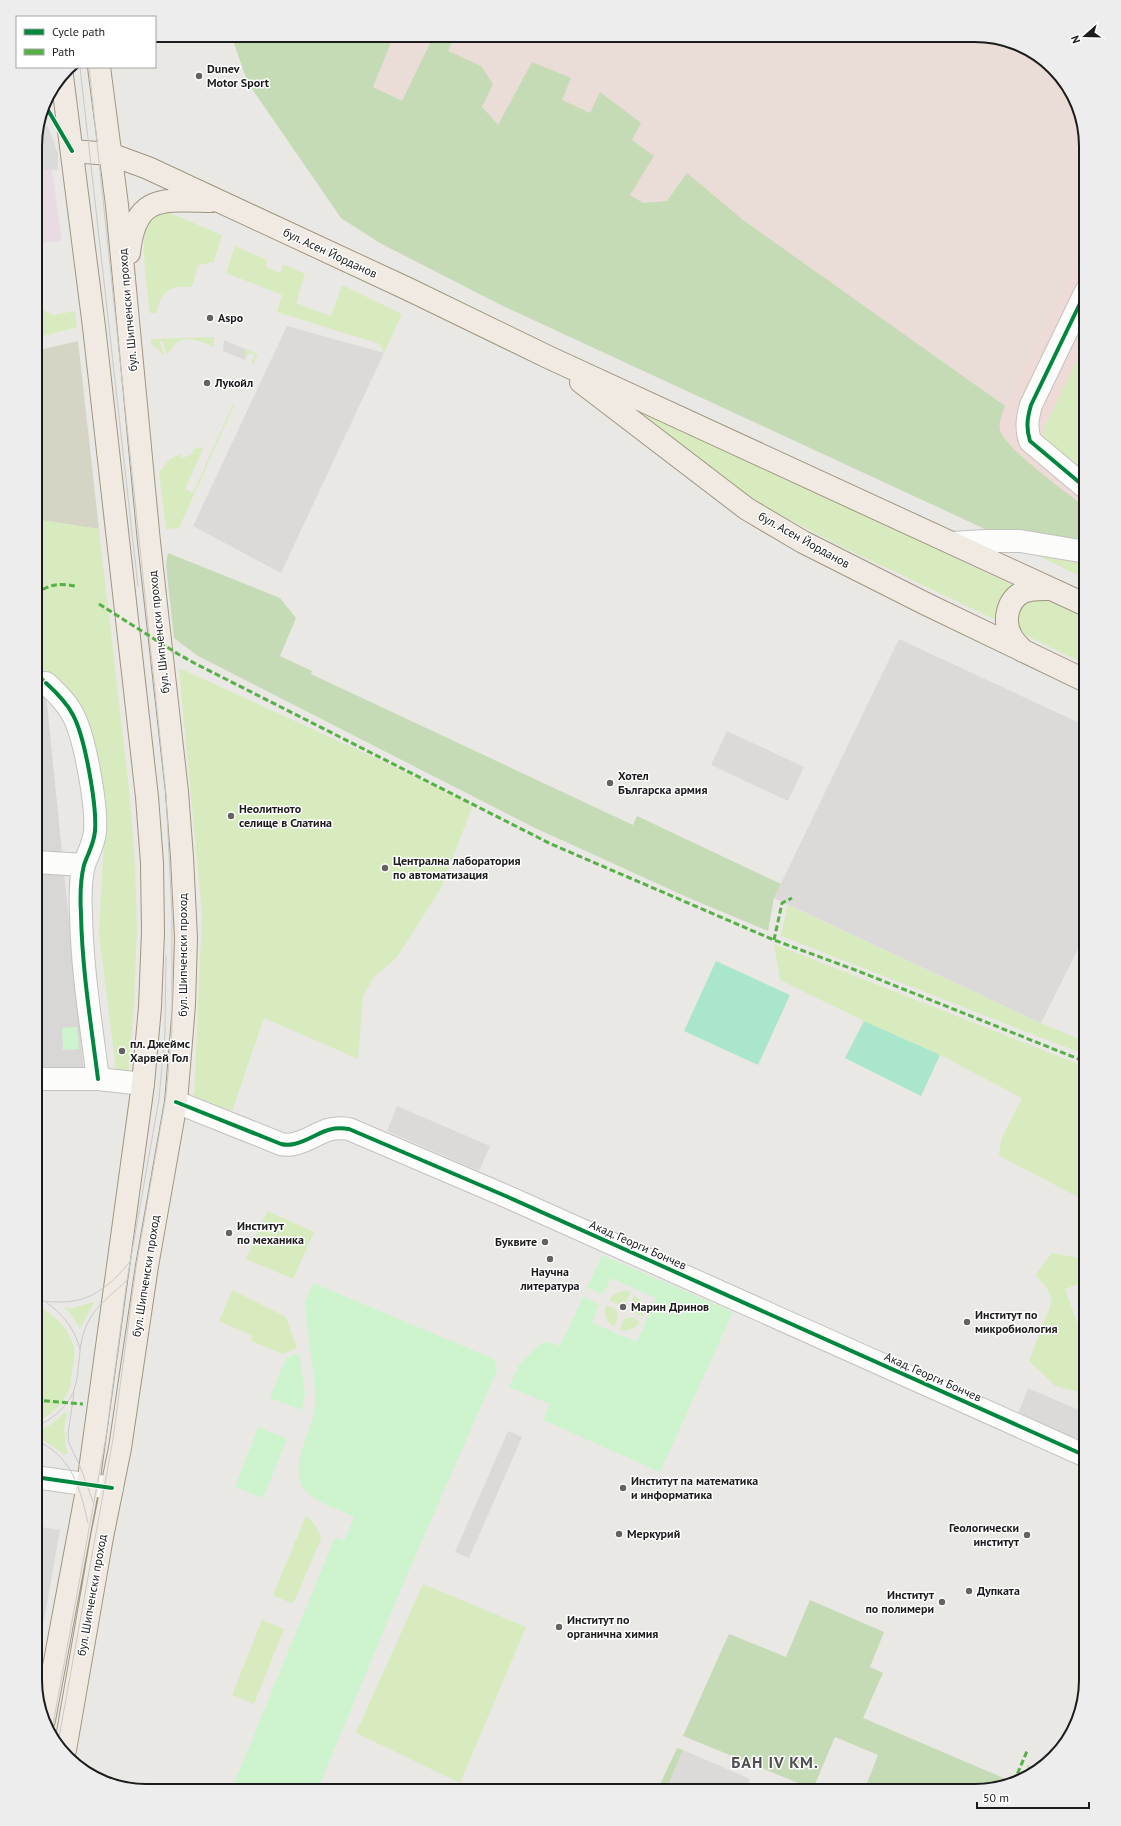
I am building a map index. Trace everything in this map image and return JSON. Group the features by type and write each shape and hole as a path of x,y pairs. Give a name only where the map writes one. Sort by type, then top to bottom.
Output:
{"main road":[{"path":"99,68 110,154"},
{"path":"63,83 72,152"},
{"name":"бул. Асен Йорданов","path":"72,152 110,154 148,168 218,202 408,289 548,357 952,543 982,548 1051,589 1079,602"},
{"name":"бул. Шипченски проход","path":"46,1708 88,1485 143,1084 150,1007 153,932 152,863 136,703 72,152"},
{"name":"бул. Шипченски проход","path":"66,1746 120,1448 147,1266 176,1102 184,1005 186,938 182,857 149,542 126,282 110,154"},
{"path":"126,282 132,231 136,221 145,210 152,204 160,201 218,202"},
{"name":"бул. Асен Йорданов","path":"548,357 747,509 810,545 926,604 1079,678"},
{"path":"1023,651 1014,642 1008,630 1007,615 1009,607 1012,601 1022,593 1030,590 1051,589"}],"street":[{"path":"1079,305 1030,405 1027,420 1027,431 1030,441 1079,482"},
{"path":"982,548 1020,541 1079,551"},
{"path":"46,683 62,697 74,716 85,748 96,830 94,844 84,865 80,887 81,937 98,1079"},
{"path":"42,862 84,865"},
{"path":"42,1079 98,1079 143,1084"},
{"name":"Акад. Георги Бончев","path":"176,1102 281,1144 294,1145 326,1130 337,1127 349,1129 508,1197 1079,1453"},
{"path":"42,1478 112,1488"}],"shaded area":[{"path":"383,42 982,42 996,44 1021,53 1033,59 1053,77 1062,88 1068,100 1077,125 1079,139 1079,256 1005,406 945,510 501,305 380,243 341,218"},
{"path":"45,122 62,241 42,243 42,139"},
{"path":"44,126 48,126 58,154 58,170 42,169 42,139"},
{"path":"1079,256 1079,576 945,510 1005,406"},
{"path":"287,326 384,353 281,573 193,526"},
{"path":"224,340 245,349 245,360 223,351"},
{"path":"78,341 99,529 42,520 42,349"},
{"path":"899,639 1079,723 1079,947 1041,1023 774,898"},
{"path":"42,661 44,674 84,1070 42,1070"},
{"path":"727,731 804,767 788,801 711,765"},
{"path":"397,1106 490,1146 479,1171 387,1131"},
{"path":"1028,1388 1079,1410 1079,1440 1018,1414"},
{"path":"508,1431 522,1437 469,1558 455,1552"},
{"path":"42,1527 60,1530 42,1632"},
{"path":"683,1750 750,1779 748,1784 669,1784"}],"green space":[{"path":"233,42 391,42 373,87 402,101 431,42 452,42 448,51 481,66 493,84 482,107 498,125 532,62 571,78 562,100 590,113 600,92 641,123 632,140 654,156 630,195 643,203 667,201 687,173 743,220 1005,406 1000,422 1000,430 1004,438 1025,459 1079,503 1079,539 985,529 501,305 380,243 341,218 248,83"},
{"path":"170,213 222,235 214,262 198,265 192,287 178,287 167,291 158,305 157,313 150,313 144,239 149,221 156,215"},
{"path":"235,246 267,260 266,267 280,273 283,264 305,274 296,303 331,316 342,285 402,314 384,353 380,344 277,312 282,295 226,273"},
{"path":"42,310 53,315 75,311 77,327 42,336"},
{"path":"214,337 214,347 200,341 188,339 182,340 172,348 167,355 163,342 159,341 165,356 151,343 151,339"},
{"path":"221,339 258,354 253,364 251,363 255,355 250,353 245,360 245,349"},
{"path":"1079,356 1079,470 1043,439 1045,426"},
{"path":"233,404 234,405 179,528 166,529 159,472 170,459 180,454 182,458 193,454 192,450 200,447 203,449 185,489 193,493"},
{"path":"640,412 644,412 1017,587 998,621 834,543 764,506 721,476"},
{"path":"42,520 99,529 130,798 135,863 137,930 134,1005 129,1071 116,1071 99,934 104,838 96,762 44,674 42,661"},
{"path":"1025,549 1058,554 1079,562 1079,576"},
{"path":"168,553 280,598 296,618 280,656 312,671 311,674 633,825 637,816 781,884 774,898 768,931 689,898 533,827 198,656 174,638 166,565"},
{"path":"1029,600 1046,600 1079,616 1079,662 1025,635 1020,629 1017,621 1017,610"},
{"path":"179,668 402,770 473,805 441,888 397,957 374,977 363,996 358,1059 264,1018 232,1111 194,1096 202,915"},
{"path":"788,905 1041,1023 1079,1039 1079,1052 781,936"},
{"path":"774,944 1079,1064 1079,1197 999,1156 1001,1139 1022,1098 940,1055 864,1021 780,980"},
{"path":"716,961 790,995 758,1065 684,1031"},
{"path":"864,1021 940,1055 921,1096 845,1058"},
{"path":"77,1027 79,1049 63,1050 62,1028"},
{"path":"267,1211 314,1232 293,1279 246,1259"},
{"path":"1052,1253 1079,1258 1079,1284 1065,1289 1079,1327 1079,1392 1055,1386 1029,1361 1052,1301 1047,1288 1035,1275"},
{"path":"602,1255 733,1312 660,1472 543,1420 550,1404 509,1387 519,1365 541,1343 549,1342 560,1346 583,1297 599,1304 592,1323 637,1342 656,1298 611,1278 603,1294 587,1288"},
{"path":"313,1283 494,1359 497,1370 407,1575 320,1784 234,1784 335,1537 344,1541 354,1517 311,1496 302,1486 299,1475 301,1455 314,1415 315,1404 305,1303"},
{"path":"232,1290 286,1317 297,1348 283,1354 251,1341 253,1336 219,1321"},
{"path":"626,1290 631,1292 626,1302 617,1304 609,1300 614,1294"},
{"path":"634,1295 642,1304 644,1310 643,1317 633,1312 631,1303"},
{"path":"94,1302 80,1329 73,1317 64,1307 72,1308"},
{"path":"606,1305 616,1309 618,1318 614,1327 606,1318"},
{"path":"42,1310 58,1320 67,1331 74,1347 75,1354 68,1392 58,1406 42,1419"},
{"path":"632,1317 640,1322 631,1329 619,1330 624,1319"},
{"path":"299,1353 305,1393 302,1410 270,1398 286,1358"},
{"path":"65,1412 67,1414 64,1429 67,1453 64,1455 42,1439 42,1429 53,1423"},
{"path":"258,1427 287,1439 263,1498 235,1487"},
{"path":"306,1516 316,1526 321,1539 293,1604 273,1595"},
{"path":"423,1584 526,1627 460,1783 356,1733"},
{"path":"810,1600 884,1632 870,1667 883,1673 863,1718 1006,1779 982,1784 867,1784 878,1755 835,1737 815,1784 801,1784 683,1736 729,1634 786,1657"},
{"path":"262,1620 284,1629 254,1704 232,1695"},
{"path":"677,1748 683,1750 669,1784 660,1784"},
{"path":"1028,1765 1033,1767 1026,1770"}],"tram line":[{"path":"80,68 138,586"},
{"path":"59,1738 113,1439 136,1267 166,1096 172,1031 172,915 166,794 89,68"},
{"path":"53,1725 106,1437 127,1280 159,1099 165,1032 166,956"},
{"path":"42,1301 65,1302 88,1297 108,1284 129,1263"},
{"path":"42,1424 53,1417 72,1396 78,1374 80,1348 84,1332 91,1317 100,1305 128,1279"},
{"path":"46,1302 67,1322 75,1334 80,1349"},
{"path":"74,1393 68,1434 69,1443 80,1466 93,1502"},
{"path":"42,1443 58,1454 72,1474 82,1497 88,1523"}],"marked path":[{"path":"42,590 54,585 75,586"},
{"path":"99,604 196,664 551,844 774,940 858,971 1079,1059"},
{"path":"42,678 46,683"},
{"path":"774,940 782,903 792,898"},
{"path":"42,1401 83,1404"},
{"path":"1017,1775 1027,1751"}],"cycle path":[{"path":"48,111 72,151"},
{"path":"1079,306 1031,405 1028,432 1030,441 1079,482"},
{"path":"46,683 58,694 73,715 82,739 92,789 95,831 84,865 80,901 85,976 98,1079"},
{"path":"176,1102 283,1144 291,1145 302,1142 320,1133 333,1129 349,1129 508,1197 1079,1453"},
{"path":"42,1478 112,1488"}],"place":[{"name":"Dunev Motor Sport","path":"199,76"},
{"name":"Aspo","path":"210,318"},
{"name":"Лукойл","path":"207,383"},
{"name":"Хотел Българска армия","path":"610,783"},
{"name":"Неолитното селище в Слатина","path":"231,816"},
{"name":"Централна лаборатория по автоматизация","path":"385,868"},
{"name":"пл. Джеймс Харвей Гол","path":"122,1051"},
{"name":"Институт по механика","path":"229,1233"},
{"name":"Буквите","path":"545,1242"},
{"name":"Научна литература","path":"550,1259"},
{"name":"Марин Дринов","path":"623,1307"},
{"name":"Институт по микробиология","path":"967,1322"},
{"name":"Институт па математика и информатика","path":"623,1488"},
{"name":"Меркурий","path":"619,1534"},
{"name":"Геологически институт","path":"1027,1535"},
{"name":"Дупката","path":"969,1591"},
{"name":"Институт по полимери","path":"942,1602"},
{"name":"Институт по органична химия","path":"559,1627"}],"district":[{"name":"БАН IV КМ.","path":"775,1762"}]}
